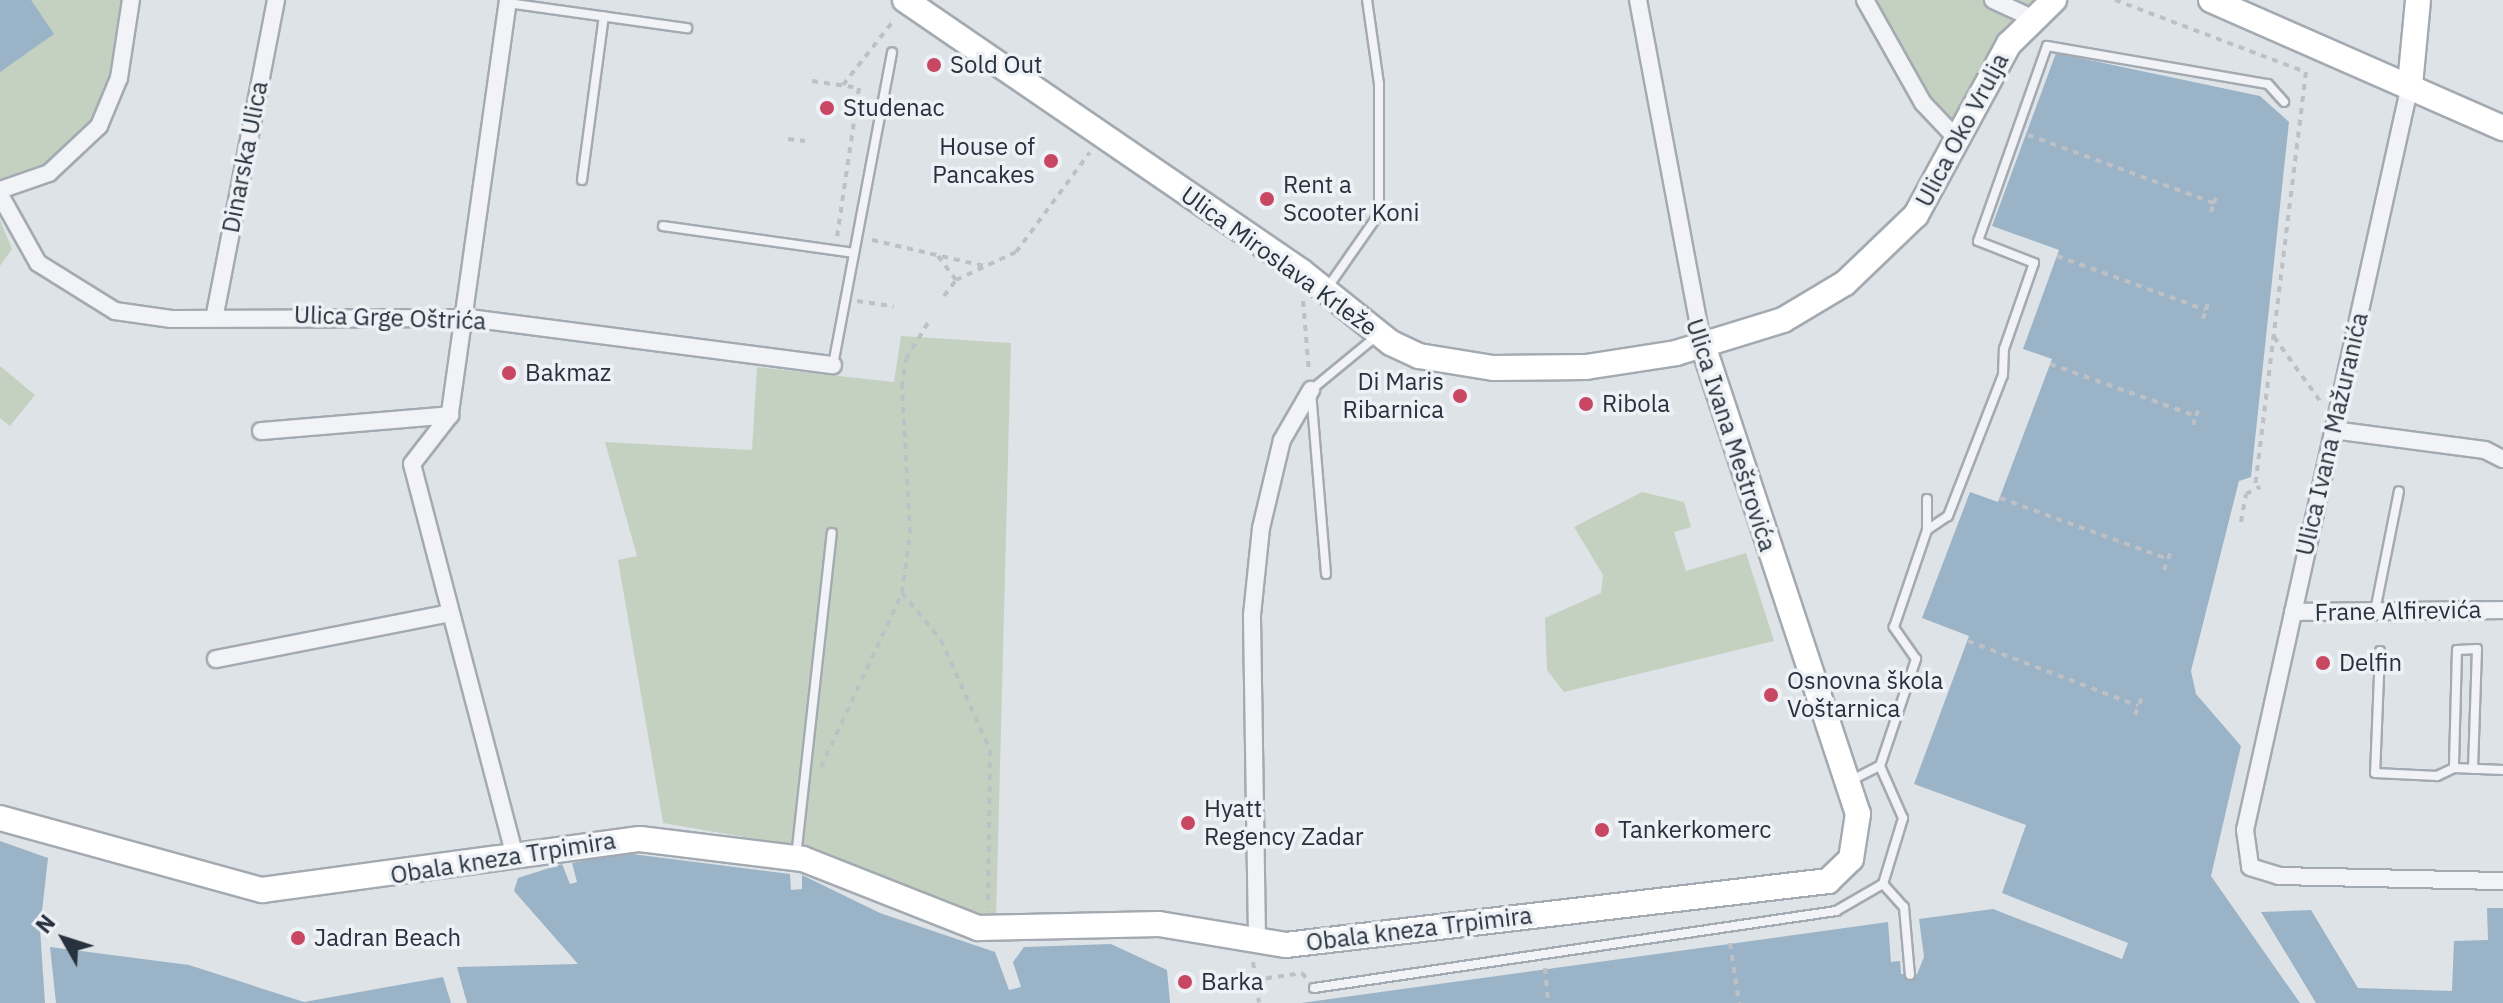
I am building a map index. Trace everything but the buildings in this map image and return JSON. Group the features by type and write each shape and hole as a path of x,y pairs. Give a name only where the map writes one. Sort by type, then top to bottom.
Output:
{"street":[{"path":"0,193 49,173 99,126 119,78 131,0"},
{"name":"Dinarska Ulica","path":"215,314 276,0"},
{"name":"Ulica Ivana Meštrovića","path":"1638,0 1703,346 1858,814 1851,859"},
{"path":"1865,0 1923,103 1959,141"},
{"path":"1993,0 2032,18"},
{"name":"Ulica Oko Vrulja","path":"1703,346 1783,320 1845,283 1916,215 1959,141 1988,78 2032,18 2054,0"},
{"path":"2211,0 2503,128"},
{"name":"Ulica Ivana Mažuranića","path":"2418,0 2410,85 2245,830 2250,867 2279,876 2503,881"},
{"path":"508,1 469,318 450,415 412,464 514,852"},
{"name":"Ulica Miroslava Krleže","path":"906,1 1301,271 1379,334 1419,356 1493,368 1586,367 1703,346"},
{"name":"Ulica Grge Oštrića","path":"0,193 38,263 62,283 115,311 171,319 215,314 469,318 833,365"},
{"path":"1255,936 1252,615 1261,528 1282,440 1311,390"},
{"path":"261,431 450,415"},
{"path":"2334,426 2485,450 2503,459"},
{"name":"Frane Alfirevića","path":"2293,612 2503,610"},
{"path":"216,659 450,613"},
{"name":"Obala kneza Trpimira","path":"0,818 262,890 320,888 514,852 640,839 795,858 988,929 1159,924 1222,930 1286,945 1808,886 1828,881 1851,859"}],"lane":[{"path":"1325,291 1379,214 1379,84 1367,0"},
{"path":"508,1 687,28"},
{"path":"582,180 604,16"},
{"path":"1927,530 1953,502 2003,375 2004,349 2034,263 1978,241 2047,46 2268,84 2284,102"},
{"path":"833,365 892,53"},
{"path":"663,226 854,253"},
{"path":"1326,574 1311,390 1379,334"},
{"path":"2375,611 2399,491"},
{"path":"1314,988 1836,911 1883,884 1903,818 1880,766 1916,659 1894,627 1927,530 1927,499"},
{"path":"795,858 832,533"},
{"path":"2454,768 2457,650 2477,649 2473,769"},
{"path":"2380,651 2375,773 2437,776 2454,768 2503,770"},
{"path":"1847,782 1880,766"},
{"path":"1883,884 1904,907 1910,975"}],"path":[{"path":"2115,0 2306,72 2319,73"},
{"path":"843,85 906,1"},
{"path":"2241,522 2257,487 2272,335 2306,72"},
{"path":"812,81 859,88 839,220"},
{"path":"944,296 956,280 1016,252 1103,133"},
{"path":"2026,135 2214,203"},
{"path":"788,139 805,141"},
{"path":"2211,212 2217,195"},
{"path":"868,239 984,266"},
{"path":"937,255 956,280"},
{"path":"2057,256 2206,310"},
{"path":"1301,271 1311,390"},
{"path":"846,300 894,306"},
{"path":"2203,319 2208,303"},
{"path":"818,772 902,593 910,533 902,387 906,359 929,321"},
{"path":"2272,335 2334,426"},
{"path":"2050,364 2196,416"},
{"path":"2193,425 2199,408"},
{"path":"2000,498 2168,559"},
{"path":"2164,570 2171,552"},
{"path":"902,593 941,640 990,750 988,929"},
{"path":"1968,641 2138,706"},
{"path":"2135,715 2142,697"},
{"path":"1255,936 1254,980 1259,1003"},
{"path":"1730,943 1739,1003"},
{"path":"1545,968 1548,1003"},
{"path":"1254,980 1302,973 1314,988"}],"green space":[{"path":"0,0 131,0 119,78 74,152 10,190 0,180"},
{"path":"1865,0 2054,0 2032,18 1959,141 1923,103"},
{"path":"0,220 12,249 0,266"},
{"path":"901,336 1011,343 996,921 802,847 663,823 618,560 637,556 605,442 752,450 757,367 894,382"},
{"path":"0,366 35,395 10,426 0,418"},
{"path":"1642,492 1684,502 1691,527 1674,532 1686,571 1746,553 1774,641 1564,692 1547,670 1545,618 1601,593 1603,575 1574,527"}],"water":[{"path":"0,0 31,0 54,34 0,72"},
{"path":"2056,53 2260,96 2289,122 2251,477 2239,481 2191,671 2196,694 2241,746 2211,876 2300,1003 1301,1003 1888,922 1891,962 1900,961 1901,974 1917,974 1924,957 1919,919 1993,909 2122,959 2128,943 2002,893 2026,825 1914,784 1969,636 1922,618 1970,492 1998,502 2052,359 2023,349 2059,250 1992,226"},
{"path":"0,841 48,858 40,929 45,1003 0,1003"},
{"path":"624,853 790,874 791,890 802,889 802,875 880,913 995,952 1009,990 1021,987 1013,962 1024,947 1111,944 1167,970 1170,1003 467,1003 457,967 578,964 514,891 518,878 562,864 570,884 577,882 572,863"},
{"path":"2487,908 2503,908 2503,1003 2316,1003 2261,912 2311,910 2358,988 2452,991 2454,941 2488,940"},
{"path":"50,947 189,965 304,1002 443,977 451,1003 56,1003"}],"place":[{"name":"Sold Out","path":"934,65"},
{"name":"Studenac","path":"827,108"},
{"name":"House of Pancakes","path":"1051,161"},
{"name":"Rent a Scooter Koni","path":"1267,199"},
{"name":"Bakmaz","path":"509,373"},
{"name":"Di Maris Ribarnica","path":"1460,396"},
{"name":"Ribola","path":"1586,404"},
{"name":"Delfin","path":"2323,663"},
{"name":"Osnovna škola Voštarnica","path":"1771,695"},
{"name":"Hyatt Regency Zadar","path":"1188,823"},
{"name":"Tankerkomerc","path":"1602,830"},
{"name":"Jadran Beach","path":"298,938"},
{"name":"Barka","path":"1185,982"}]}
